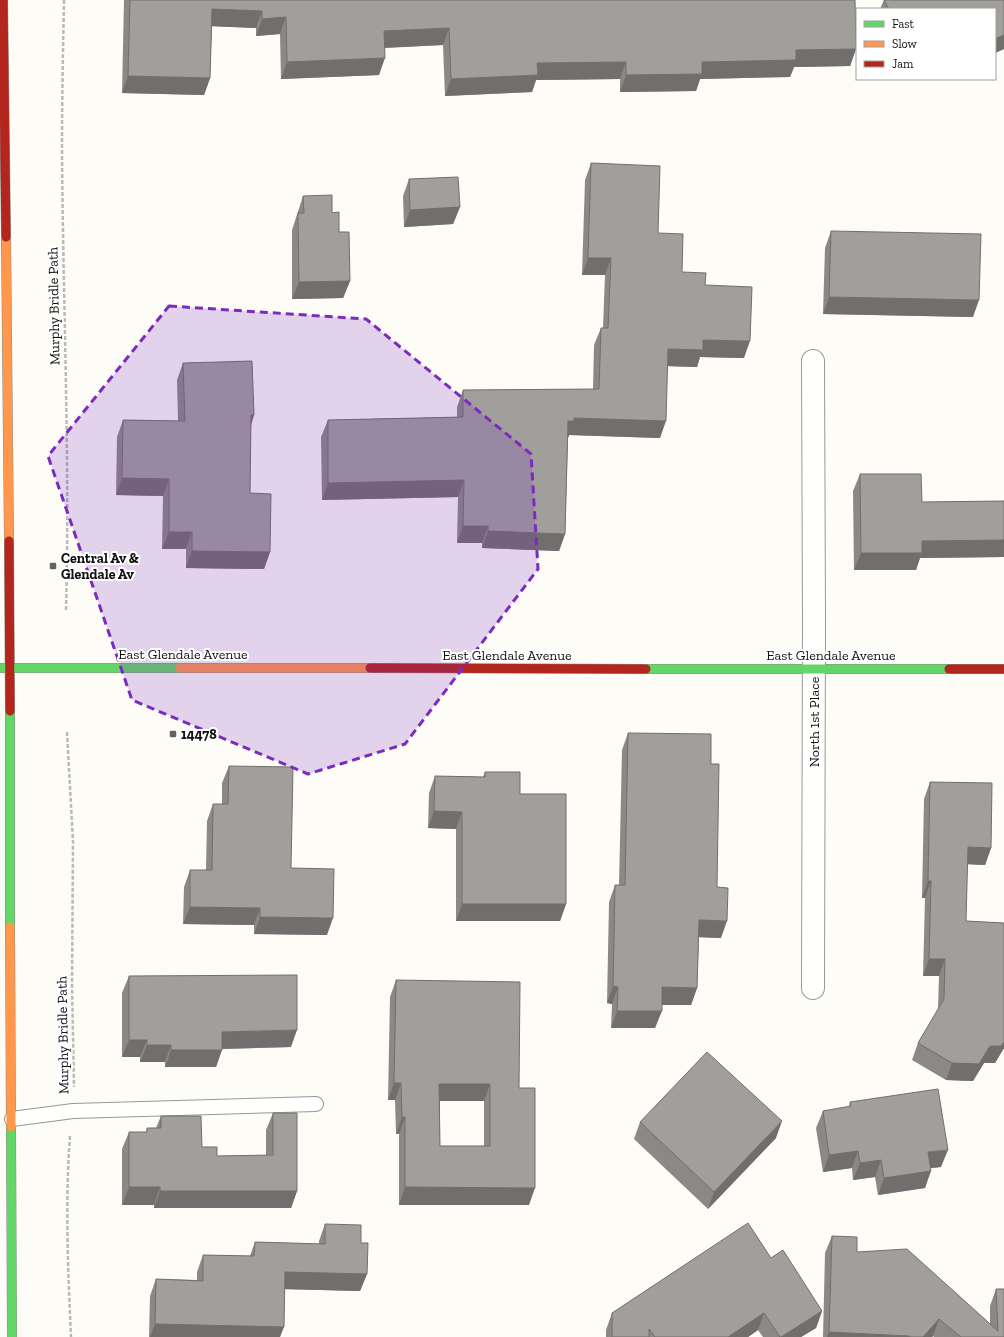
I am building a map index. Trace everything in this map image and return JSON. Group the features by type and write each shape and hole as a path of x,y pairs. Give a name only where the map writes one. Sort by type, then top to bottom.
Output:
{"main road":[{"path":"2,0 10,668 12,1337"},
{"name":"East Glendale Avenue","path":"0,668 1004,668"}],"street":[{"name":"North 1st Place","path":"813,361 813,988"}],"lane":[{"path":"12,1119 72,1111 316,1104"}],"path":[{"name":"Murphy Bridle Path","path":"64,0 62,151 68,551 66,611"},
{"name":"Murphy Bridle Path","path":"68,732 73,842 72,984 74,1091 69,1156 68,1236 71,1337"}],"highlighted area":[{"path":"169,306 366,319 531,454 538,569 405,744 308,774 132,700 48,456"}],"building":[{"path":"130,0 855,0 856,49 796,50 796,60 702,62 702,74 626,75 626,62 537,63 538,75 451,79 449,28 384,31 385,58 287,62 286,17 262,19 262,11 212,9 210,78 128,76"},
{"path":"884,0 1004,0 1004,35 996,39 996,8 888,8"},
{"path":"591,163 660,166 658,233 683,234 682,272 706,273 705,285 752,287 750,341 703,340 703,350 668,349 666,421 574,418 574,421 568,421 565,534 488,531 488,526 463,526 464,480 328,483 328,420 463,417 463,390 599,389 601,328 608,328 611,258 588,258"},
{"path":"458,177 460,207 410,210 409,179"},
{"path":"332,195 332,213 339,212 339,232 349,232 350,281 299,282 298,213 304,213 303,196"},
{"path":"831,231 981,234 979,300 829,297"},
{"path":"252,361 254,415 251,415 250,493 271,494 270,552 192,551 192,532 169,532 169,479 122,478 123,420 185,421 183,363"},
{"path":"860,474 921,474 922,502 1004,501 1004,540 922,541 922,553 861,553"},
{"path":"628,733 711,734 711,764 719,764 717,887 728,888 727,921 699,920 697,988 662,987 662,1011 617,1011 618,987 613,986 615,885 625,885"},
{"path":"229,766 293,767 291,868 334,869 333,918 260,917 260,908 190,907 190,870 212,870 213,804 228,804"},
{"path":"485,772 520,772 520,794 566,794 566,904 462,904 462,812 434,811 435,776 485,777"},
{"path":"930,782 992,783 991,848 968,847 966,921 1004,923 1004,1042 1001,1046 990,1046 979,1064 952,1063 918,1043 944,999 945,959 929,959 931,881 928,881"},
{"path":"297,975 297,1030 222,1032 222,1050 171,1050 171,1045 147,1045 147,1040 129,1040 129,976"},
{"path":"396,980 520,982 519,1088 535,1088 535,1188 405,1187 405,1117 402,1117 401,1083 394,1083","holes":["439,1084 490,1084 490,1146 440,1146"]},
{"path":"707,1052 782,1121 714,1192 640,1122"},
{"path":"938,1089 948,1150 928,1152 931,1171 884,1178 881,1160 860,1163 858,1151 829,1155 823,1111 851,1106 850,1102"},
{"path":"273,1113 297,1113 297,1191 160,1191 160,1187 129,1187 129,1132 147,1132 147,1128 161,1128 161,1116 201,1116 202,1147 217,1147 217,1156 273,1155"},
{"path":"748,1223 771,1258 783,1250 822,1311 781,1337 764,1313 728,1337 655,1337 649,1329 649,1337 612,1337 612,1313"},
{"path":"325,1224 361,1225 361,1243 368,1243 367,1274 285,1272 284,1327 155,1324 156,1279 203,1281 203,1255 254,1256 255,1242 325,1244"},
{"path":"832,1236 857,1237 857,1252 907,1249 998,1331 996,1289 1004,1289 1004,1337 961,1337 939,1319 923,1337 829,1332"}],"traffic: fast":[{"path":"0,668 180,668"},
{"path":"646,669 949,669"},
{"path":"10,711 10,927"},
{"path":"11,1127 12,1337"}],"traffic: slow":[{"path":"6,237 9,541"},
{"path":"180,668 370,668"},
{"path":"10,927 11,1127"}],"traffic: jam":[{"path":"3,0 6,237"},
{"path":"9,541 10,711"},
{"path":"370,668 646,669"},
{"path":"949,669 1004,669"}],"place":[{"name":"Central Av & Glendale Av","path":"53,566"},
{"name":"14478","path":"173,734"}]}
